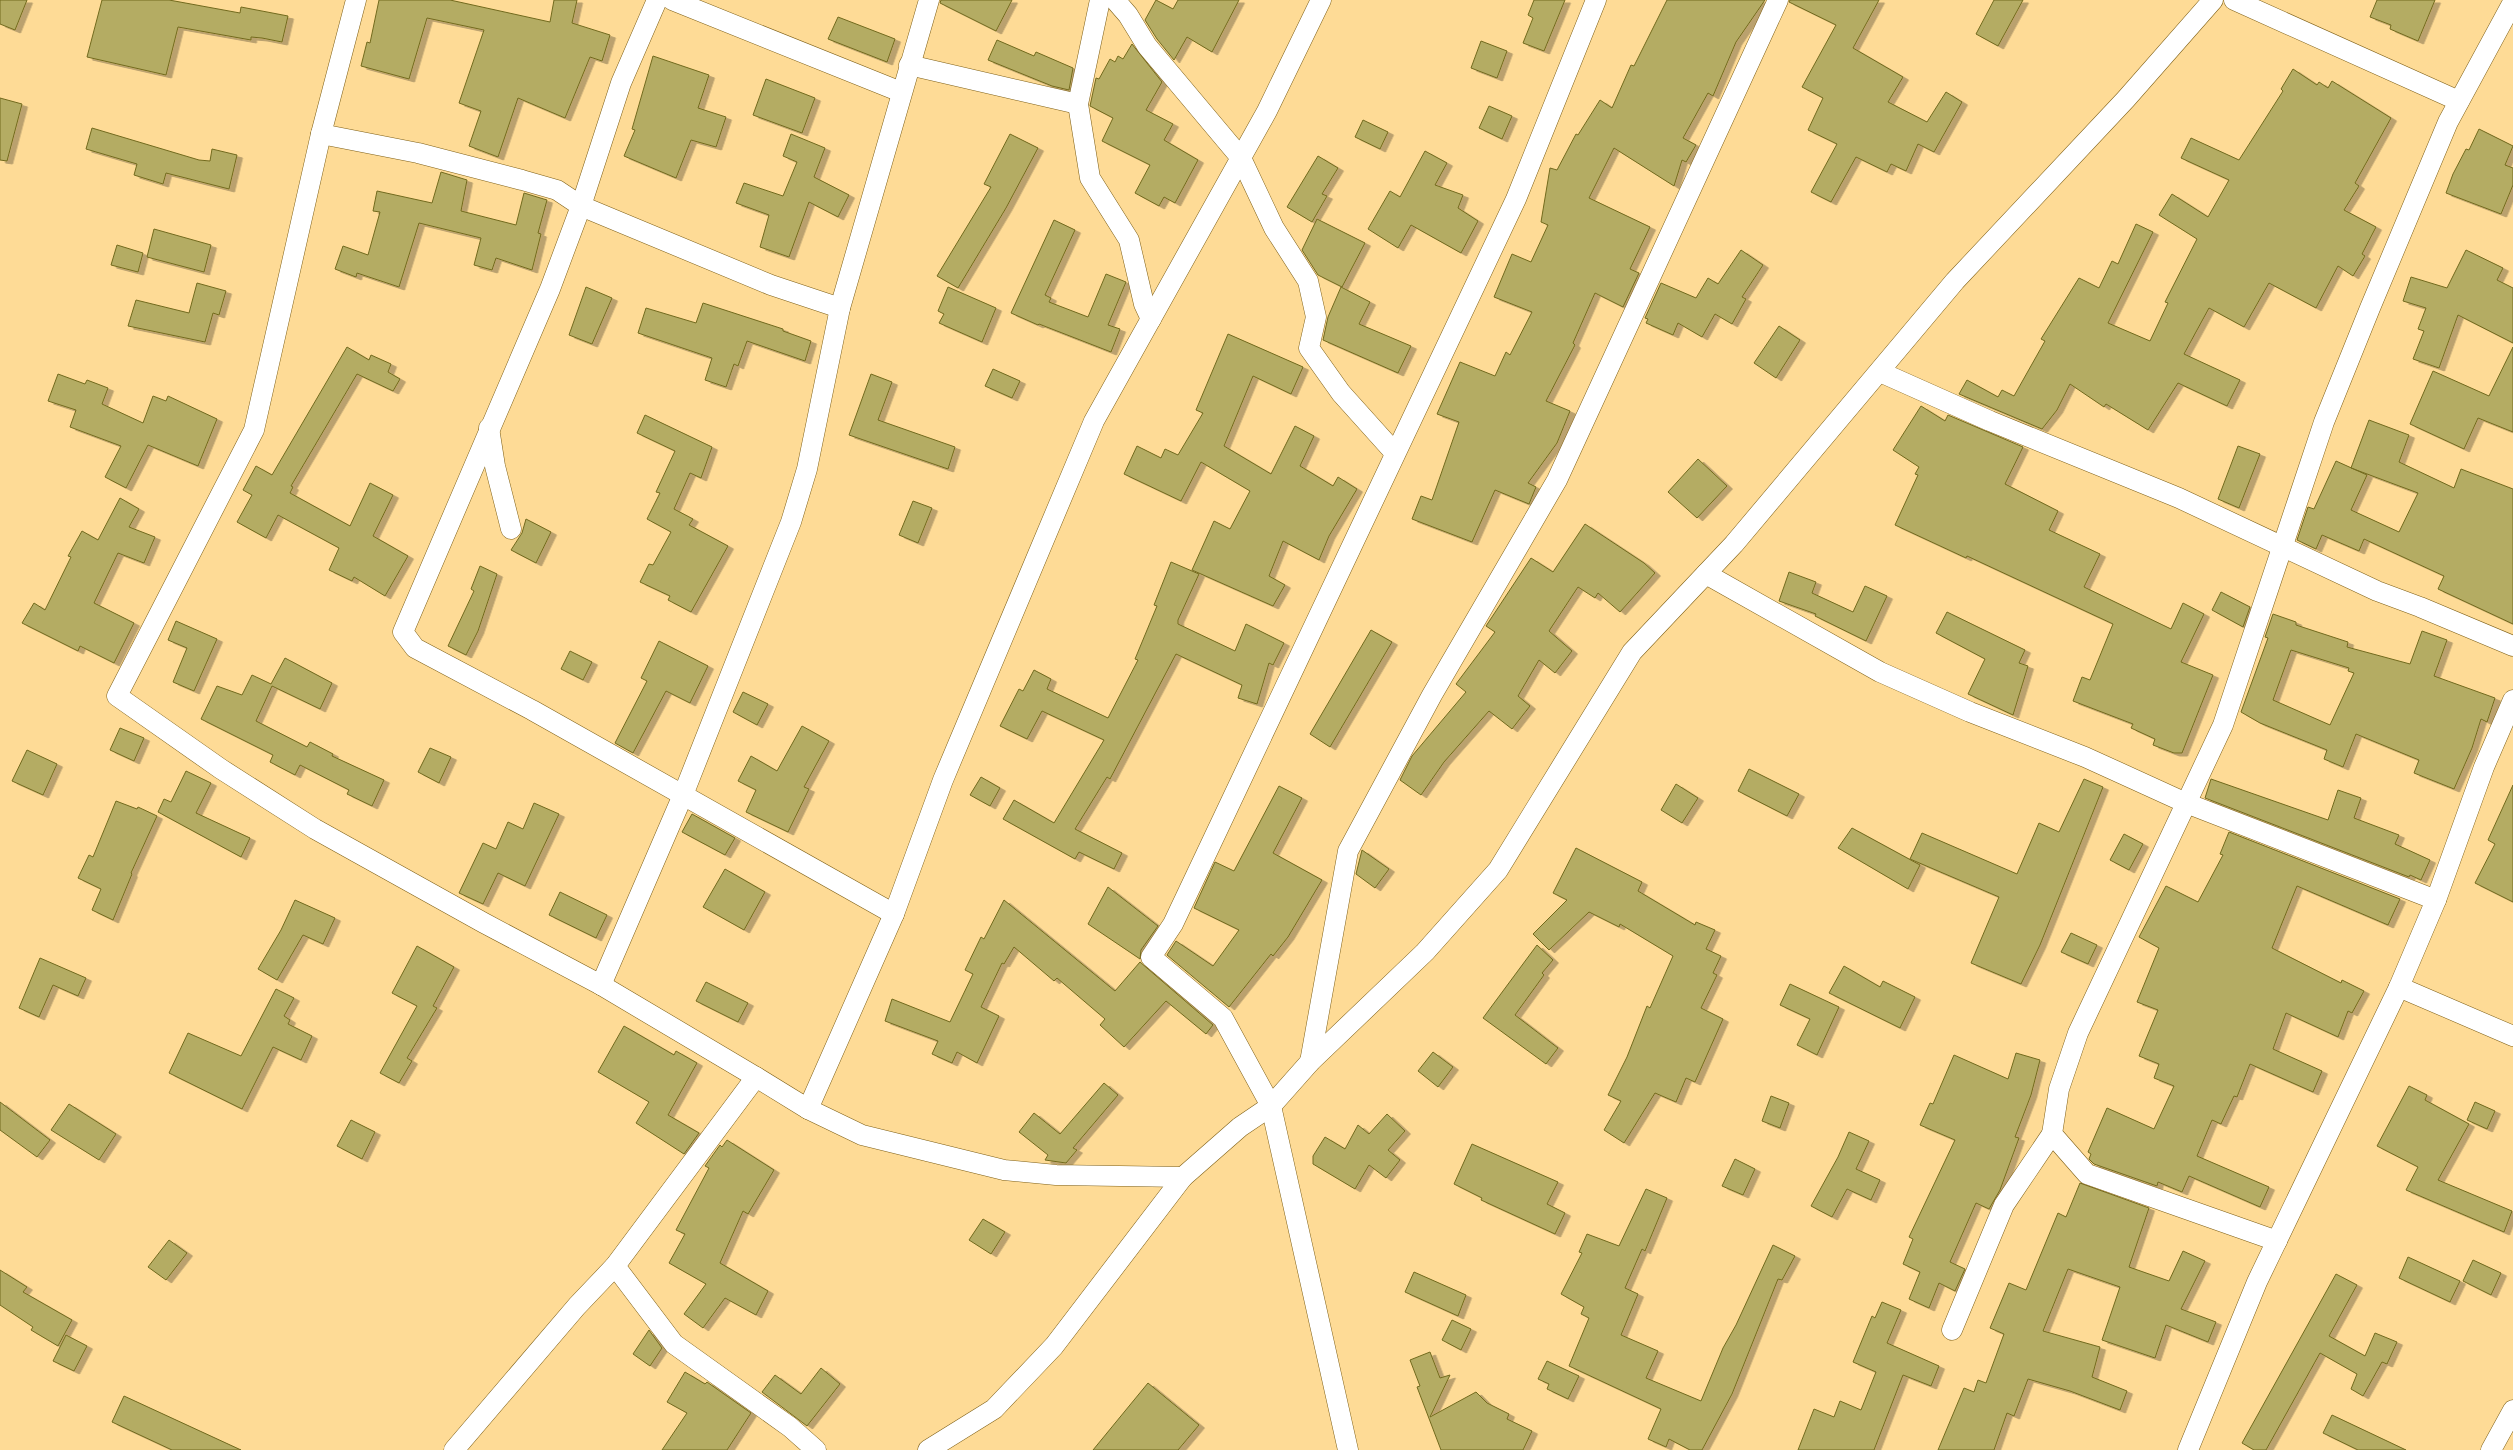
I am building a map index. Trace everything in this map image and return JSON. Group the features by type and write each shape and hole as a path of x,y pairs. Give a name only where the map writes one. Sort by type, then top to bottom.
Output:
{"street":[{"path":"356,0 321,134 254,430 117,696 221,769 315,830 484,924 602,985 808,1109 862,1135 1004,1170 1056,1175 1183,1177"},
{"path":"657,0 621,83 581,206 550,289 403,632 415,648 683,795 894,914"},
{"path":"672,0 901,92"},
{"path":"602,985 683,795 791,522 807,469 840,308 929,0"},
{"path":"1100,0 1078,104 1090,178 1129,240 1144,304 1151,319"},
{"path":"1115,0 1128,16 1146,46 1242,158 1274,228 1308,280 1316,317 1309,348 1341,393 1394,452"},
{"path":"808,1109 894,914 943,780 1094,421 1242,158 1321,0"},
{"path":"1348,1450 1270,1106 1223,1018 1151,957 1172,924 1394,452 1516,199 1596,0"},
{"path":"1310,1062 1348,851 1432,695 1557,480 1778,0"},
{"path":"928,1450 994,1409 1054,1346 1183,1177 1240,1127 1270,1106 1310,1062 1425,952 1498,870 1632,652 1734,544 1955,281 2126,99 2213,0"},
{"path":"2234,0 2459,101"},
{"path":"1952,1330 2004,1205 2052,1134 2059,1089 2078,1033 2223,725 2324,422 2444,131 2513,2"},
{"path":"909,65 1078,104"},
{"path":"321,134 418,153 557,190 581,206 771,286 840,308"},
{"path":"1880,372 1990,420 2179,498 2377,591 2420,606 2513,646"},
{"path":"489,428 511,529"},
{"path":"1706,574 1880,672 1970,712 2085,757 2186,803 2436,900"},
{"path":"2188,1450 2257,1282 2400,987 2436,900 2484,768 2513,700"},
{"path":"2400,987 2513,1036"},
{"path":"454,1450 577,1306 615,1266 756,1077"},
{"path":"2052,1134 2087,1174 2277,1241"},
{"path":"615,1266 674,1344 790,1427 816,1450"},
{"path":"2492,1450 2513,1410"}],"building":[{"path":"0,0 27,0 15,30 0,24"},
{"path":"102,0 169,0 240,13 241,7 288,16 282,42 251,37 251,40 178,27 166,75 87,57"},
{"path":"379,0 450,0 550,22 554,0 577,0 572,23 610,35 602,61 590,57 565,118 518,98 498,157 469,146 481,111 459,103 484,30 427,18 409,79 361,66 367,42 370,43"},
{"path":"941,0 1012,0 996,31 940,3"},
{"path":"1156,0 1173,9 1178,0 1239,0 1212,52 1187,37 1174,60 1145,20"},
{"path":"1534,0 1565,0 1544,51 1523,43 1533,18 1528,15"},
{"path":"1667,0 1765,0 1736,42 1713,96 1708,93 1683,138 1696,145 1686,162 1682,160 1674,186 1614,148 1589,198 1650,227 1630,269 1639,273 1623,307 1595,293 1573,343 1575,345 1546,401 1570,411 1557,443 1528,483 1536,487 1529,504 1495,490 1472,542 1412,519 1421,496 1432,500 1459,422 1437,414 1460,362 1495,376 1506,352 1510,355 1532,312 1494,297 1512,254 1531,262 1548,225 1541,222 1550,168 1557,170 1576,134 1578,135 1600,100 1612,108 1631,65 1634,66"},
{"path":"1790,0 1879,0 1853,48 1903,77 1888,102 1927,122 1946,92 1962,102 1934,152 1918,144 1906,171 1891,164 1887,172 1856,157 1831,202 1811,192 1837,144 1808,130 1823,98 1802,87 1836,25 1789,2"},
{"path":"1994,0 2023,0 1998,46 1976,34"},
{"path":"2377,0 2435,0 2418,41 2390,29 2391,25 2370,17"},
{"path":"838,17 895,39 887,62 828,39"},
{"path":"997,40 1034,56 1036,52 1073,68 1069,90 1052,86 988,60"},
{"path":"1481,41 1507,51 1497,78 1471,68"},
{"path":"1132,44 1162,82 1146,110 1173,124 1164,140 1198,160 1175,203 1164,197 1159,206 1135,193 1150,165 1102,141 1113,118 1090,106 1096,78 1099,79 1110,59 1115,62 1118,56 1123,59"},
{"path":"653,56 709,75 698,108 726,117 716,147 691,140 676,178 624,156 635,130 632,129"},
{"path":"2293,69 2317,85 2319,82 2328,88 2332,81 2391,118 2355,183 2359,186 2344,210 2376,227 2362,254 2365,256 2353,276 2338,266 2316,308 2269,283 2244,327 2209,308 2184,354 2240,380 2227,406 2178,383 2148,430 2106,404 2104,407 2070,384 2057,410 2042,429 1959,394 1967,380 1998,397 2002,390 2014,396 2045,341 2041,339 2079,278 2099,288 2112,261 2118,264 2136,224 2153,232 2108,323 2150,341 2168,303 2165,302 2197,239 2159,215 2172,194 2208,217 2229,180 2181,158 2191,138 2239,160 2283,91 2281,89"},
{"path":"766,79 815,98 802,133 753,115"},
{"path":"0,98 22,104 7,161 0,160"},
{"path":"1489,106 1512,116 1502,139 1479,128"},
{"path":"1363,120 1388,132 1380,149 1355,137"},
{"path":"92,128 199,160 210,161 212,149 237,155 229,189 166,173 163,184 134,175 137,164 86,149"},
{"path":"2479,129 2513,146 2505,165 2513,168 2513,185 2501,214 2446,193 2453,174 2466,149 2469,150"},
{"path":"791,134 825,148 814,177 849,195 838,217 809,202 789,257 760,247 769,215 736,203 744,183 783,196 797,162 783,156"},
{"path":"1010,134 1038,148 1006,208 958,288 937,276 991,187 984,184"},
{"path":"1425,151 1447,163 1435,185 1463,195 1458,208 1478,221 1461,253 1411,225 1398,248 1368,229 1390,191 1400,197"},
{"path":"1318,156 1338,168 1322,194 1327,196 1312,222 1287,207"},
{"path":"441,172 467,180 461,211 516,225 524,193 547,200 538,233 541,234 532,270 496,258 492,270 474,265 481,238 419,223 399,287 357,273 356,277 335,269 343,246 368,255 380,212 373,211 377,191 432,203"},
{"path":"1317,219 1365,243 1342,287 1318,275 1302,250"},
{"path":"1054,220 1075,230 1045,295 1051,298 1049,302 1088,317 1106,274 1126,282 1108,325 1120,329 1111,352 1011,313"},
{"path":"154,229 211,245 204,272 147,257"},
{"path":"117,245 143,253 138,272 111,265"},
{"path":"1741,250 1763,265 1742,297 1746,299 1732,324 1715,314 1702,337 1678,323 1673,335 1646,323 1648,319 1645,318 1661,283 1696,298 1708,278 1718,284"},
{"path":"2466,250 2503,268 2497,280 2513,288 2513,343 2458,315 2439,368 2413,359 2424,331 2418,329 2426,308 2403,301 2411,277 2447,288"},
{"path":"197,283 226,291 219,315 213,313 205,342 128,326 136,300 189,313"},
{"path":"586,287 612,298 592,344 569,335"},
{"path":"948,287 996,308 982,342 939,323 944,314 938,311"},
{"path":"1341,287 1370,302 1359,324 1411,346 1398,373 1323,340 1328,317"},
{"path":"703,303 783,329 783,331 811,341 805,361 747,341 738,366 734,364 726,387 705,380 712,358 638,333 646,308 696,323"},
{"path":"1779,326 1800,340 1776,378 1754,363"},
{"path":"1228,334 1303,367 1291,394 1253,376 1224,446 1271,474 1295,426 1314,436 1300,466 1333,486 1338,477 1357,489 1329,536 1319,560 1283,541 1269,576 1285,585 1273,606 1192,570 1214,521 1230,529 1250,491 1201,462 1181,501 1124,474 1137,446 1161,458 1165,449 1178,455 1203,413 1196,410"},
{"path":"347,347 369,360 371,355 391,364 388,372 400,379 393,391 357,374 291,486 293,487 290,493 350,526 370,483 393,495 373,536 408,556 385,596 354,577 352,581 329,570 339,548 278,515 266,538 237,522 252,495 243,490 256,466 272,475"},
{"path":"2513,347 2513,432 2478,418 2464,449 2410,424 2433,371 2489,396"},
{"path":"993,369 1020,381 1012,398 985,386"},
{"path":"58,374 85,384 87,380 108,388 102,404 143,423 153,396 166,401 168,396 217,419 198,466 148,445 126,488 105,477 121,446 70,427 76,410 48,401"},
{"path":"871,374 892,382 878,420 955,447 948,469 849,435"},
{"path":"1921,406 1945,421 1948,415 2023,447 2005,484 2058,511 2049,530 2100,554 2084,587 2171,629 2183,603 2204,614 2181,662 2213,675 2182,753 2174,753 2153,745 2155,739 2131,728 2133,724 2073,701 2082,677 2090,680 2113,624 1967,556 1966,558 1895,525 1918,475 1915,474 1919,467 1893,450"},
{"path":"645,415 712,447 701,478 690,473 674,509 693,519 689,525 728,546 691,612 668,600 670,596 640,582 649,564 653,565 671,532 647,519 660,493 656,492 675,451 637,433"},
{"path":"2369,420 2409,435 2399,462 2454,488 2461,469 2513,489 2513,624 2438,589 2444,576 2364,539 2359,551 2322,535 2316,549 2297,540 2308,507 2314,509 2336,461 2351,468","holes":["2354,469 2418,493 2399,532 2351,510 2367,475"]},
{"path":"2238,446 2260,454 2239,508 2218,499"},
{"path":"1698,459 1727,486 1697,518 1668,492"},
{"path":"120,498 139,509 129,527 155,537 144,563 118,553 94,603 134,623 114,663 80,646 78,651 22,623 34,603 45,610 71,557 68,556 82,531 98,540"},
{"path":"913,501 932,508 918,543 899,535"},
{"path":"526,519 551,532 536,563 511,550 522,533"},
{"path":"1585,524 1644,563 1655,573 1620,612 1598,593 1595,598 1578,587 1549,631 1572,651 1555,673 1539,660 1518,696 1530,706 1512,729 1489,711 1444,762 1421,795 1400,780 1412,756 1466,692 1456,684 1495,632 1486,626 1531,558 1553,572"},
{"path":"1171,562 1199,574 1178,620 1178,624 1235,651 1246,624 1284,643 1273,665 1269,663 1257,704 1238,698 1242,685 1176,654 1110,779 1107,777 1075,829 1122,853 1114,869 1079,852 1075,859 1003,819 1014,800 1054,823 1104,740 1042,711 1027,739 1000,726 1019,689 1023,691 1034,670 1051,679 1047,689 1108,718 1138,660 1135,659 1157,606 1154,605"},
{"path":"480,566 497,574 478,631 466,655 448,646 474,591 471,589"},
{"path":"1789,572 1816,582 1812,593 1853,612 1865,586 1887,596 1866,641 1815,616 1816,614 1779,601"},
{"path":"2221,592 2250,607 2243,627 2212,610"},
{"path":"1947,612 2025,650 2019,663 2028,666 2013,715 1968,694 1985,659 1936,633"},
{"path":"2273,614 2296,622 2296,625 2348,642 2347,647 2410,664 2422,631 2447,640 2434,676 2495,698 2487,722 2481,719 2472,748 2454,789 2414,773 2419,760 2356,734 2343,767 2324,759 2327,750 2260,723 2241,712 2268,638 2265,637","holes":["2291,650 2349,668 2348,671 2354,673 2330,725 2273,700"]},
{"path":"176,621 217,639 194,691 173,682 187,648 168,640"},
{"path":"1371,630 1392,642 1330,747 1310,734"},
{"path":"659,641 708,666 690,703 666,691 633,753 615,743 647,681 641,678"},
{"path":"570,651 592,662 583,680 561,669"},
{"path":"285,658 332,683 320,709 272,686 256,721 307,747 310,742 333,754 332,756 384,780 372,806 347,794 349,790 300,765 295,775 270,762 273,755 201,719 217,686 242,695 252,675 271,684"},
{"path":"743,692 768,704 757,725 733,712"},
{"path":"802,726 829,741 804,787 809,789 788,832 746,812 756,790 738,781 751,756 777,771"},
{"path":"120,728 144,738 134,761 110,750"},
{"path":"430,748 451,757 439,783 418,772"},
{"path":"27,750 57,764 43,795 12,781"},
{"path":"1749,769 1799,794 1787,816 1738,791"},
{"path":"186,771 211,783 196,813 250,838 241,857 158,812 164,799 171,802"},
{"path":"981,777 1000,788 990,806 970,795"},
{"path":"2084,779 2103,787 2040,945 2021,984 1971,963 1999,897 1910,859 1922,833 2017,874 2039,823 2059,832"},
{"path":"2211,779 2328,820 2338,790 2361,798 2354,818 2399,835 2395,844 2430,860 2421,880 2410,875 2409,877 2205,798"},
{"path":"1676,784 1698,798 1682,823 1661,810"},
{"path":"2513,785 2513,902 2475,883 2495,844 2488,840"},
{"path":"1279,786 1302,798 1273,853 1322,880 1288,937 1273,956 1271,954 1229,1007 1167,955 1176,941 1213,966 1239,930 1194,908 1215,862 1234,871"},
{"path":"116,801 137,809 138,807 157,816 131,873 113,920 92,910 101,889 78,878 89,855 93,857"},
{"path":"534,803 559,814 525,886 498,873 483,904 459,893 483,843 496,849 508,822 523,829"},
{"path":"692,814 735,838 725,855 682,832"},
{"path":"1852,828 1920,865 1908,889 1838,848"},
{"path":"2229,832 2400,899 2388,925 2297,886 2272,948 2341,983 2342,980 2364,991 2352,1013 2348,1011 2338,1037 2286,1013 2273,1049 2322,1071 2313,1092 2250,1064 2237,1097 2234,1096 2221,1124 2212,1120 2197,1156 2269,1187 2260,1207 2189,1176 2182,1192 2158,1182 2157,1186 2094,1164 2089,1159 2091,1154 2088,1152 2107,1108 2154,1129 2174,1086 2154,1078 2159,1064 2139,1056 2158,1010 2137,1002 2159,948 2139,937 2166,886 2198,902 2223,855 2220,854"},
{"path":"2124,834 2143,844 2129,870 2110,860"},
{"path":"1576,848 1642,882 1638,891 1695,925 1696,922 1715,930 1706,949 1721,956 1713,973 1717,975 1701,1008 1723,1019 1695,1082 1686,1078 1676,1102 1655,1093 1624,1143 1604,1130 1621,1101 1608,1095 1627,1057 1647,1006 1650,1008 1673,956 1620,924 1619,927 1589,912 1549,950 1533,934 1567,900 1553,893"},
{"path":"1362,850 1389,869 1375,888 1356,874"},
{"path":"725,869 765,892 744,930 703,907"},
{"path":"1108,887 1158,926 1141,950 1140,959 1088,924"},
{"path":"560,892 607,915 596,938 549,915"},
{"path":"295,900 335,918 323,944 303,935 277,980 258,969 281,930"},
{"path":"1004,900 1115,991 1140,962 1213,1025 1206,1034 1166,1001 1124,1047 1100,1025 1105,1019 1057,978 1054,981 1014,947 1004,964 1002,963 981,1007 999,1016 977,1063 957,1052 952,1063 932,1054 938,1041 885,1021 892,999 950,1022 973,974 965,970 981,937 984,939"},
{"path":"2071,933 2097,945 2088,964 2061,952"},
{"path":"1537,945 1553,960 1542,973 1544,975 1515,1015 1558,1048 1546,1064 1483,1018"},
{"path":"417,946 454,967 433,1006 437,1008 407,1058 412,1061 399,1083 380,1073 417,1006 392,993"},
{"path":"40,958 86,978 78,996 53,985 39,1017 19,1008"},
{"path":"1844,966 1880,987 1883,981 1915,997 1900,1028 1829,993"},
{"path":"706,982 748,1003 738,1022 696,1001"},
{"path":"1790,984 1839,1007 1817,1055 1797,1045 1810,1019 1780,1005"},
{"path":"276,989 294,998 284,1016 290,1020 288,1024 312,1036 301,1060 273,1047 242,1109 169,1073 188,1033 241,1056"},
{"path":"624,1026 674,1055 676,1051 697,1063 668,1115 699,1133 684,1154 636,1123 649,1102 598,1072"},
{"path":"1433,1052 1453,1067 1438,1087 1418,1071"},
{"path":"2016,1053 2040,1060 2031,1095 2015,1137 2019,1138 2000,1190 1989,1209 1976,1203 1950,1262 1965,1269 1955,1291 1939,1283 1929,1308 1909,1299 1920,1272 1903,1264 1913,1239 1909,1237 1955,1140 1920,1125 1930,1103 1933,1104 1954,1055 2008,1079"},
{"path":"1104,1083 1118,1095 1073,1148 1077,1150 1066,1163 1045,1160 1048,1155 1019,1132 1034,1113 1060,1134"},
{"path":"2409,1086 2427,1095 2425,1100 2469,1124 2438,1180 2512,1211 2504,1232 2406,1190 2418,1167 2377,1146"},
{"path":"1771,1096 1789,1103 1780,1128 1762,1121"},
{"path":"0,1102 50,1140 37,1157 0,1130"},
{"path":"2475,1102 2495,1111 2487,1129 2467,1120"},
{"path":"69,1104 116,1134 99,1160 51,1130"},
{"path":"1387,1114 1405,1131 1388,1150 1400,1160 1386,1178 1369,1165 1355,1189 1313,1164 1313,1156 1325,1137 1345,1149 1358,1125 1369,1134"},
{"path":"351,1120 375,1132 362,1159 337,1146"},
{"path":"1849,1132 1869,1141 1856,1169 1880,1180 1871,1200 1847,1189 1832,1217 1811,1206 1838,1157"},
{"path":"727,1140 774,1170 748,1214 743,1211 720,1263 768,1291 756,1315 725,1298 703,1328 684,1314 706,1284 669,1263 685,1234 676,1230 709,1168 705,1166 720,1145 722,1147"},
{"path":"1472,1144 1558,1182 1547,1204 1565,1213 1555,1234 1481,1200 1482,1198 1454,1184"},
{"path":"1735,1159 1755,1169 1743,1195 1722,1186"},
{"path":"2080,1183 2149,1208 2129,1267 2169,1281 2183,1251 2205,1261 2181,1309 2216,1322 2208,1342 2166,1325 2155,1358 2102,1340 2120,1287 2068,1269 2043,1331 2100,1347 2092,1377 2127,1391 2120,1410 2070,1391 2028,1379 2014,1416 2007,1413 1994,1450 1938,1450 1964,1388 1974,1392 1978,1380 1986,1383 2004,1334 1990,1328 2009,1283 2026,1290 2058,1213 2066,1217"},
{"path":"1646,1189 1667,1198 1645,1251 1642,1249 1625,1288 1638,1294 1621,1335 1658,1351 1646,1378 1701,1401 1723,1348 1736,1325 1773,1245 1795,1256 1782,1280 1778,1279 1732,1394 1702,1450 1690,1450 1669,1439 1666,1447 1648,1439 1661,1409 1569,1366 1589,1318 1581,1314 1584,1307 1561,1294 1582,1253 1579,1252 1587,1234 1619,1246"},
{"path":"983,1219 1005,1232 991,1254 969,1240"},
{"path":"169,1240 187,1253 166,1280 148,1267"},
{"path":"2408,1257 2460,1281 2450,1302 2399,1278"},
{"path":"2473,1260 2501,1273 2491,1295 2463,1281"},
{"path":"0,1270 27,1287 23,1292 72,1320 58,1346 31,1330 33,1327 0,1305"},
{"path":"1414,1272 1466,1295 1458,1316 1405,1292"},
{"path":"2336,1274 2357,1285 2329,1336 2365,1356 2375,1333 2397,1342 2387,1364 2382,1362 2363,1396 2351,1389 2357,1374 2320,1353 2266,1450 2254,1450 2242,1443"},
{"path":"1882,1302 1901,1310 1887,1343 1939,1366 1931,1386 1903,1375 1874,1450 1798,1450 1814,1409 1834,1417 1840,1401 1861,1410 1876,1372 1853,1362 1872,1316 1875,1318"},
{"path":"1452,1320 1471,1329 1461,1350 1442,1340"},
{"path":"649,1330 662,1348 650,1366 633,1354"},
{"path":"66,1335 87,1346 74,1371 53,1361"},
{"path":"1430,1352 1440,1378 1450,1375 1430,1417 1476,1392 1487,1403 1509,1414 1507,1419 1532,1431 1523,1450 1441,1450 1417,1387 1420,1386 1410,1360"},
{"path":"1547,1361 1579,1376 1568,1399 1547,1389 1549,1384 1538,1379"},
{"path":"821,1368 840,1384 807,1426 762,1392 775,1375 801,1394"},
{"path":"685,1372 705,1384 707,1382 751,1413 727,1450 662,1450 687,1413 667,1402"},
{"path":"1148,1383 1199,1425 1178,1450 1093,1450"},
{"path":"124,1396 241,1450 172,1450 112,1422"},
{"path":"2332,1415 2406,1450 2358,1450 2323,1433"}]}
